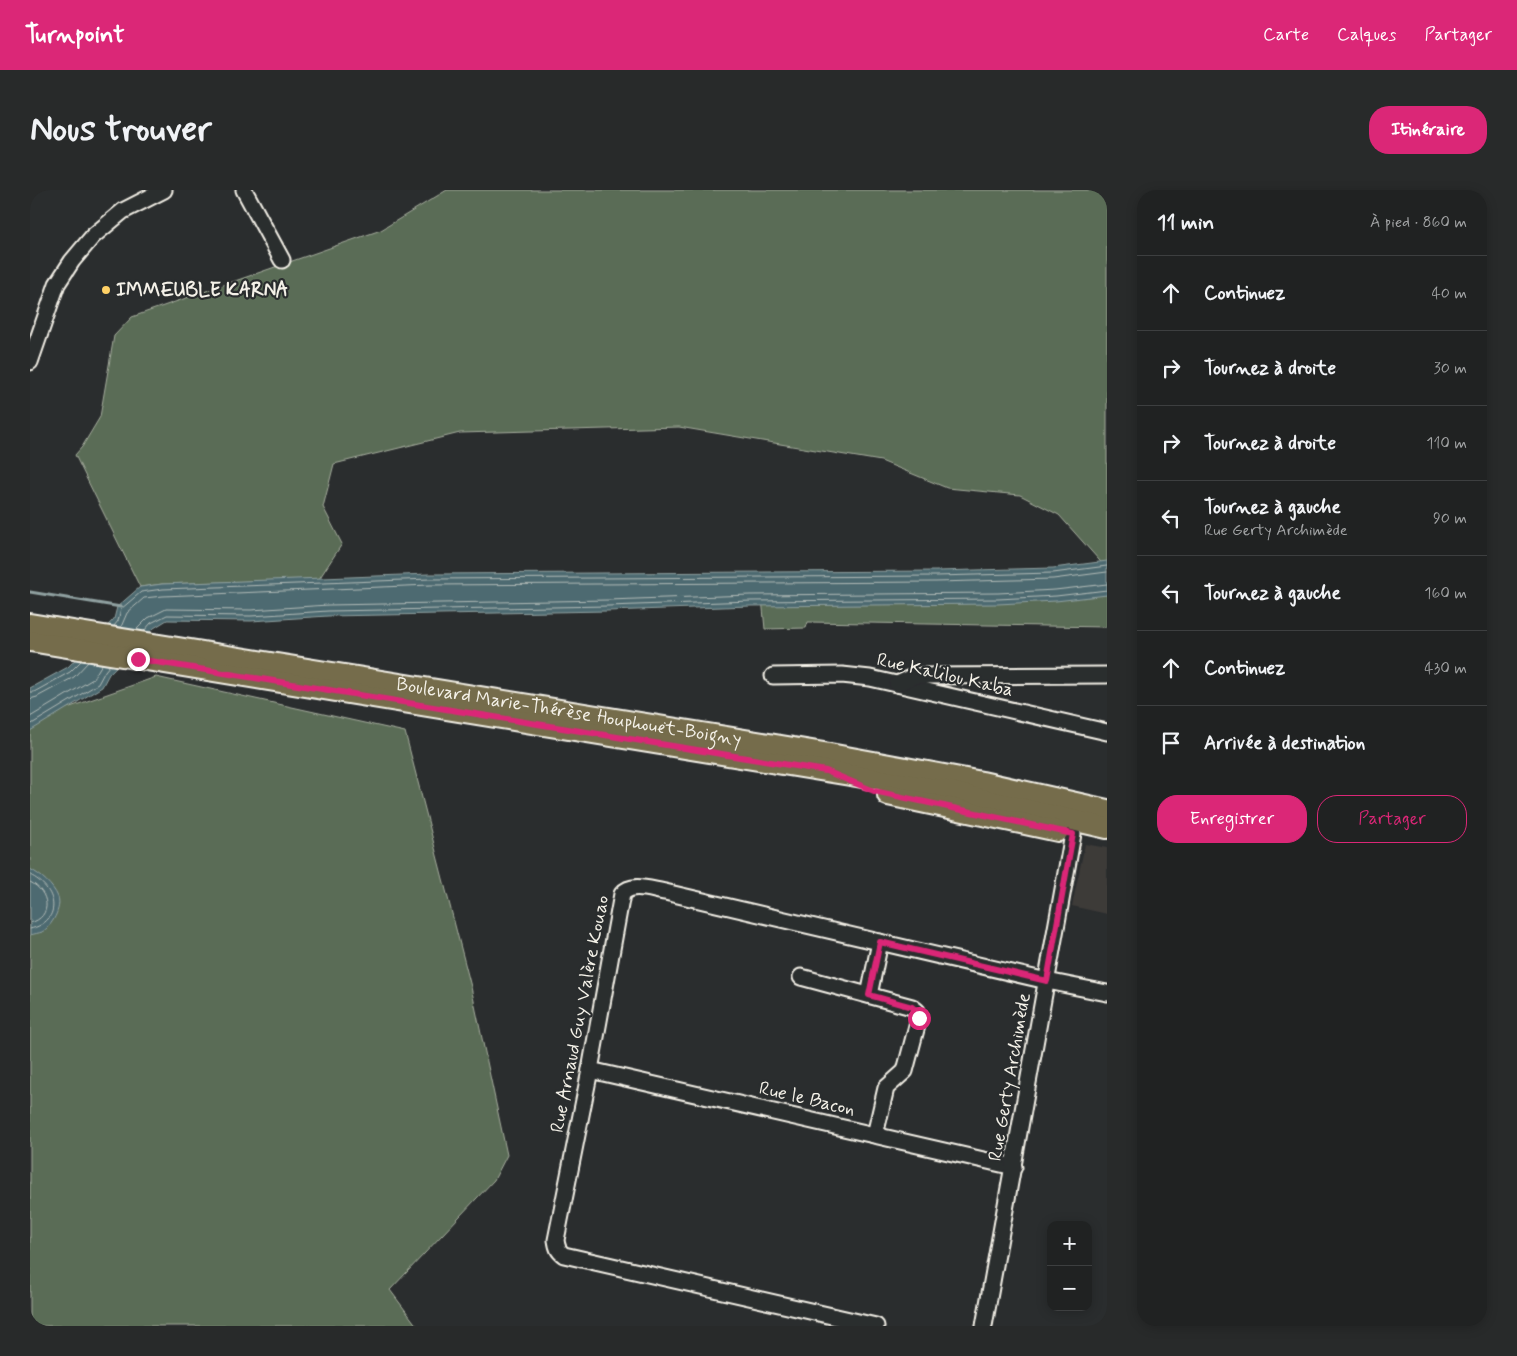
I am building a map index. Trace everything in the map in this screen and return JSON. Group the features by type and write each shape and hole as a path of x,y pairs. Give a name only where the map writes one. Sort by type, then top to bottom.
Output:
{"main road":[{"name":"Boulevard Marie-Thérèse Houphouët-Boigny","path":"30,624 90,634 136,653 942,790 1107,828"},
{"name":"Boulevard Marie-Thérèse Houphouët-Boigny","path":"30,641 72,648 136,653 830,754 982,782 1107,810"},
{"path":"826,771 874,791 1107,841"}],"street":[{"path":"30,362 57,284 72,261 93,236 123,211 164,190"},
{"path":"244,190 282,260"},
{"name":"Rue Kalilou Kaba","path":"773,676 842,675 870,678 1107,732"},
{"path":"897,684 915,676 1107,675"},
{"name":"Rue Gerty Archimède","path":"984,1326 1073,834"},
{"name":"Rue Arnaud Guy Valère Kouao","path":"876,1326 564,1255 556,1247 622,894 626,889 634,887 665,892 1047,981 1107,993"},
{"path":"869,995 880,942"},
{"path":"801,977 912,1007 917,1011 919,1018 905,1071 886,1088 875,1135"},
{"name":"Rue le Bacon","path":"590,1070 1014,1167"}],"shaded area":[{"path":"1085,844 1107,848 1107,914 1072,906"}],"green space":[{"path":"447,190 1107,190 1107,569 1059,515 1020,495 947,488 881,461 679,427 460,433 334,464 323,507 342,544 319,579 162,584 140,587 75,455 100,417 114,336 132,317 381,230"},
{"path":"1107,581 1107,627 808,622 806,628 765,629 761,588"},
{"path":"156,677 405,732 471,987 507,1155 494,1180 390,1290 417,1326 30,1326 30,721"}],"water":[{"path":"1107,561 1107,595 1056,601 998,604 751,606 608,611 328,616 251,621 167,620 154,628 109,674 102,687 30,731 30,688 68,667 114,619 117,607 140,587 162,584 429,574 936,571 1053,568"},
{"path":"30,869 50,884 58,897 59,906 46,929 30,935"}],"waterway":[{"path":"30,592 121,607"}],"place":[{"name":"IMMEUBLE KARNA","path":"106,290"}],"route":[{"path":"138,659 826,771 874,791 1073,834 1047,981 880,942 869,995 912,1007 917,1011 919,1018"}]}
